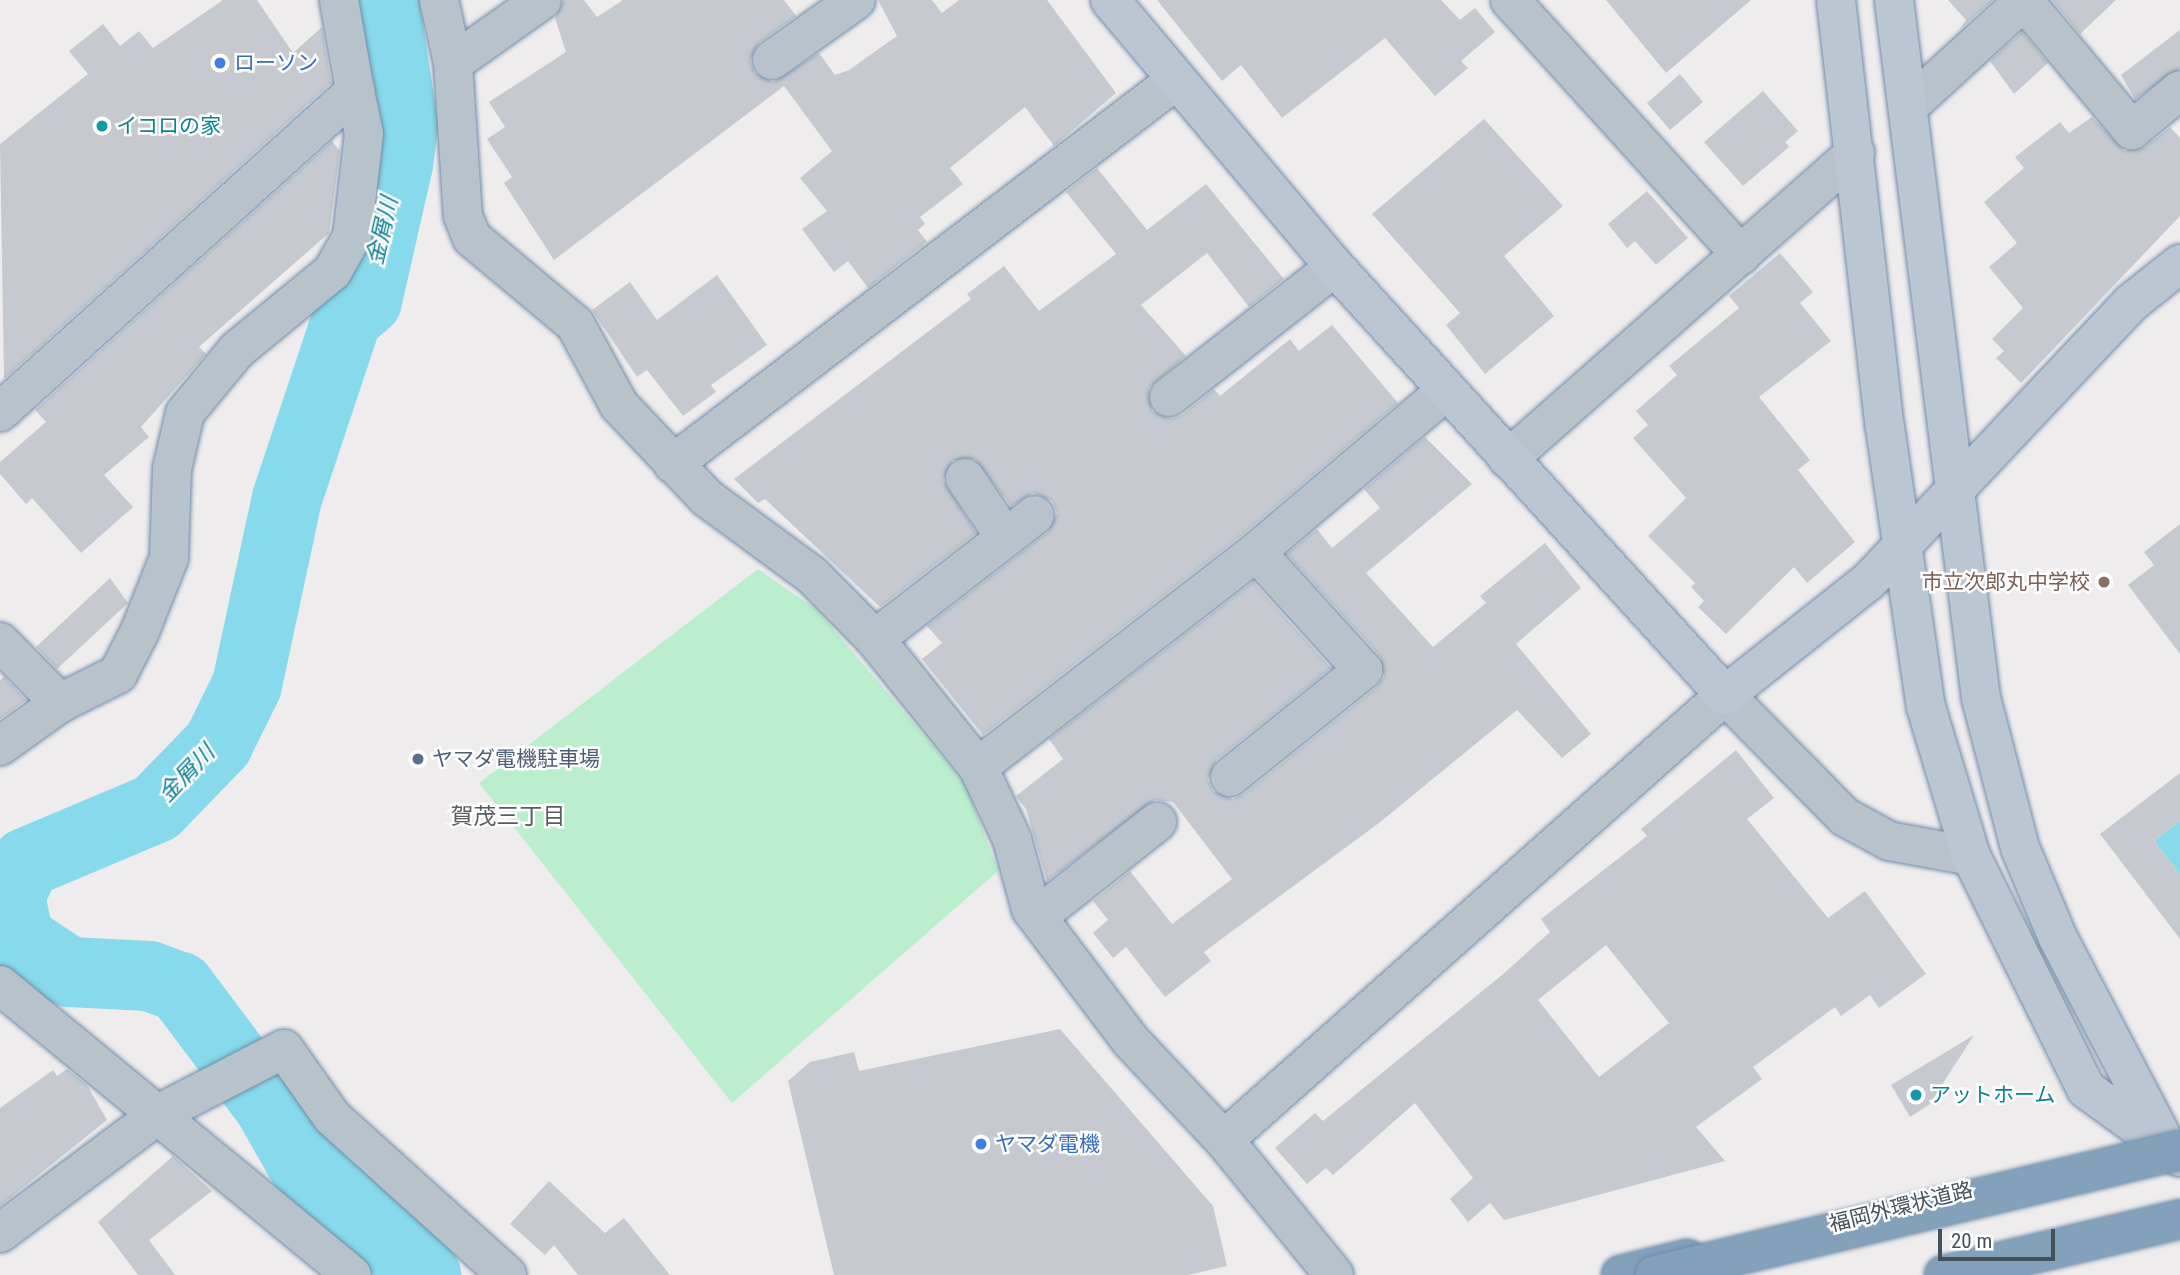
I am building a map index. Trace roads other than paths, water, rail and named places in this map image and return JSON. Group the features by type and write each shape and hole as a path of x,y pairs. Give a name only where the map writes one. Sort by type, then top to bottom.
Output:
{"highway":[{"name":"福岡外環状道路","path":"1621,1275 2176,1146"},
{"path":"1655,1275 2176,1146"},
{"path":"1944,1275 2180,1219"},
{"path":"1972,1275 2180,1228"}],"street":[{"path":"0,746 60,704 118,674 140,631 169,558 172,470 185,413 237,350 332,272 352,237 364,134 339,0"},
{"path":"439,0 453,64 463,216 472,238 575,324 619,405 706,498 812,575 875,639 978,766 1038,916 1131,1041 1224,1140 1334,1275"},
{"path":"453,64 542,0"},
{"path":"772,60 856,0"},
{"path":"1110,0 1175,81 1335,267 1507,459 1725,695 1845,817 1889,841 1970,856"},
{"path":"1510,0 1741,256"},
{"path":"1836,0 1885,427 1906,542 1926,707 1970,856 2086,1089 2176,1146"},
{"path":"1894,0 1910,105 1940,389 1958,488 1981,698 2020,848 2058,938 2176,1146"},
{"path":"1910,105 2024,1 2132,130 2180,90"},
{"path":"673,464 1175,81"},
{"path":"0,412 355,91"},
{"path":"1507,459 1855,153"},
{"path":"1224,1140 1725,695 1869,581 2131,303 2180,264"},
{"path":"1169,397 1335,267"},
{"path":"978,766 1256,552 1446,391"},
{"path":"965,478 1005,537"},
{"path":"875,639 1035,515"},
{"path":"1230,778 1363,670 1256,552"},
{"path":"0,642 60,704"},
{"path":"1038,916 1157,822"},
{"path":"0,985 132,1095 162,1112 352,1275"},
{"path":"0,1233 162,1112 284,1049 332,1116 507,1275"}],"water":[{"path":"2180,821 2180,874 2154,841"}],"waterway":[{"name":"金屑川","path":"384,0 403,125 398,164 367,301 347,318 287,498 247,685 218,744 156,808 26,863 10,896 19,939 69,972 149,976 180,987 268,1104 301,1162 426,1275"}],"place":[{"name":"ローソン","path":"220,63"},
{"name":"イコロの家","path":"102,126"},
{"name":"市立次郎丸中学校","path":"2104,582"},
{"name":"ヤマダ電機駐車場","path":"418,759"},
{"name":"アットホーム","path":"1916,1095"},
{"name":"ヤマダ電機","path":"981,1144"}],"district":[{"name":"賀茂三丁目","path":"508,817"}]}
